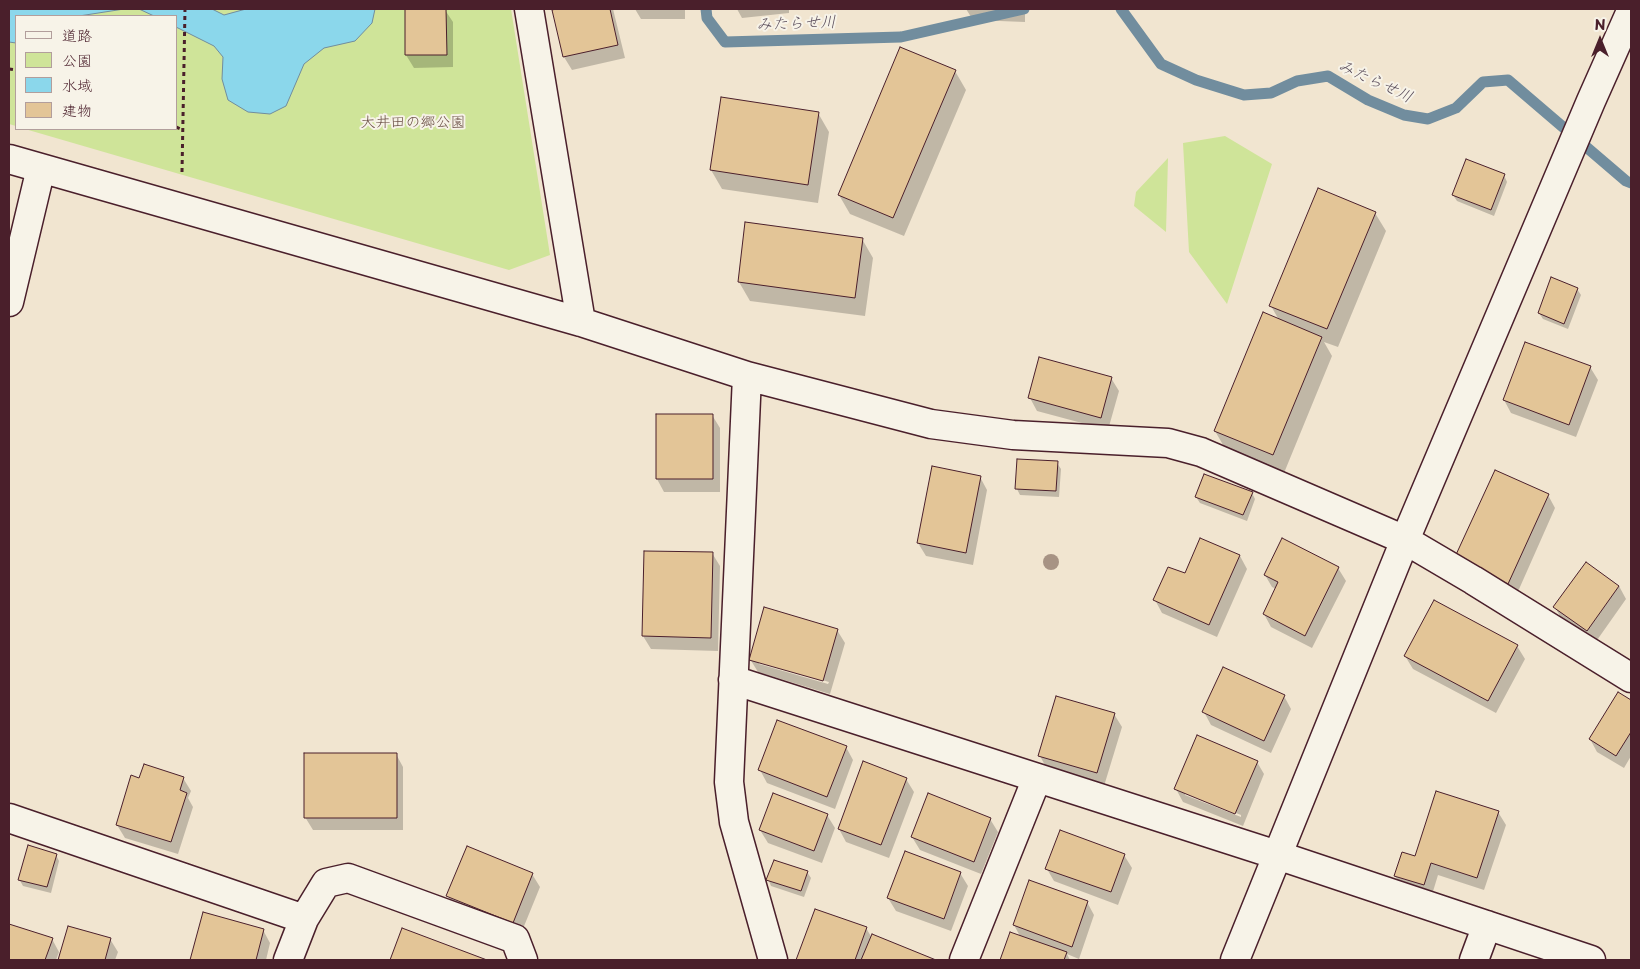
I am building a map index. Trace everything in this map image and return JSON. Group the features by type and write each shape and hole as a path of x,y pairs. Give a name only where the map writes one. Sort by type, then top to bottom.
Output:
{"street":[{"path":"530,9 581,322"},
{"path":"1234,960 1405,540 1631,11"},
{"path":"9,158 581,322 747,376 931,424 1013,435 1168,443 1201,452 1405,540 1631,678"},
{"path":"9,302 41,168"},
{"path":"747,376 729,782 734,822 773,960"},
{"path":"733,680 1277,855 1591,960"},
{"path":"964,960 1037,778"},
{"path":"9,818 304,919"},
{"path":"288,960 304,919 326,883 348,878 515,939 522,960"},
{"path":"1474,960 1487,925"}],"path":[{"path":"181,208 184,9"},
{"path":"178,128 183,130"}],"green space":[{"name":"大井田の郷公園","path":"9,9 511,9 550,255 509,270 28,130 178,130 178,15 15,15 15,126 9,124"},
{"path":"1225,136 1272,164 1227,304 1189,252 1183,143"},
{"path":"1168,158 1166,232 1134,206 1136,192"}],"water":[{"path":"9,9 124,9 85,15 15,15 15,43 9,42"},
{"path":"139,9 212,9 224,15 246,9 375,9 372,23 355,41 324,48 304,64 286,106 270,114 248,112 228,100 222,79 223,57 214,46 178,28 178,15 152,15"}],"building":[{"path":"405,9 446,9 447,55 405,55"},
{"path":"610,9 618,45 563,57 552,10"},
{"path":"900,47 956,70 893,218 838,195"},
{"path":"721,97 819,112 808,185 710,170"},
{"path":"1466,159 1505,174 1491,210 1452,195"},
{"path":"1318,188 1376,212 1327,329 1269,306"},
{"path":"745,222 863,238 855,298 738,282"},
{"path":"1551,277 1578,288 1564,324 1538,313"},
{"path":"1263,312 1322,337 1273,455 1214,431"},
{"path":"1525,342 1591,366 1569,425 1503,400"},
{"path":"1039,357 1112,377 1101,418 1028,398"},
{"path":"656,414 713,414 713,479 656,479"},
{"path":"1017,459 1058,461 1056,491 1015,489"},
{"path":"932,466 981,476 966,553 917,543"},
{"path":"1495,470 1549,494 1508,584 1454,559"},
{"path":"1204,474 1253,492 1243,515 1195,497"},
{"path":"1200,538 1240,555 1209,625 1153,600 1168,567 1185,573"},
{"path":"1282,538 1339,567 1305,636 1263,614 1278,582 1264,575"},
{"path":"644,551 713,552 711,638 642,636"},
{"path":"1586,562 1619,586 1587,631 1553,607"},
{"path":"1434,600 1518,645 1488,701 1404,656"},
{"path":"764,607 838,629 823,681 749,660"},
{"path":"1223,667 1285,695 1264,741 1202,712"},
{"path":"1618,692 1631,700 1631,732 1616,756 1589,739"},
{"path":"1056,696 1115,713 1097,773 1038,756"},
{"path":"777,720 847,746 827,797 758,770"},
{"path":"1197,735 1258,761 1235,814 1174,789"},
{"path":"304,753 397,753 397,818 304,818"},
{"path":"863,761 907,778 881,845 838,829"},
{"path":"144,764 184,777 180,790 187,793 171,842 116,825 131,775 139,778"},
{"path":"1436,791 1499,811 1477,878 1431,863 1424,885 1394,876 1402,852 1415,856"},
{"path":"773,793 828,814 814,851 759,830"},
{"path":"928,793 991,818 974,862 911,837"},
{"path":"1060,830 1125,854 1111,892 1045,869"},
{"path":"28,845 57,854 47,887 18,880"},
{"path":"467,846 533,873 513,923 446,896"},
{"path":"905,851 961,872 944,919 887,898"},
{"path":"774,860 808,871 801,891 766,880"},
{"path":"1029,880 1088,901 1072,947 1013,925"},
{"path":"815,909 867,927 855,960 796,960"},
{"path":"203,912 264,929 256,960 190,960"},
{"path":"9,924 53,938 45,960 9,960"},
{"path":"68,926 111,938 105,960 58,960"},
{"path":"402,928 487,960 390,960"},
{"path":"1010,932 1067,952 1064,960 1000,960"},
{"path":"872,934 936,960 861,960"}],"waterway":[{"name":"みたらせ川","path":"706,9 707,18 725,42 901,37 1024,9"},
{"name":"みたらせ川","path":"1121,9 1161,64 1196,80 1244,95 1271,93 1297,81 1328,76 1368,100 1404,115 1428,119 1456,108 1483,82 1508,80 1626,181 1631,183"}]}
